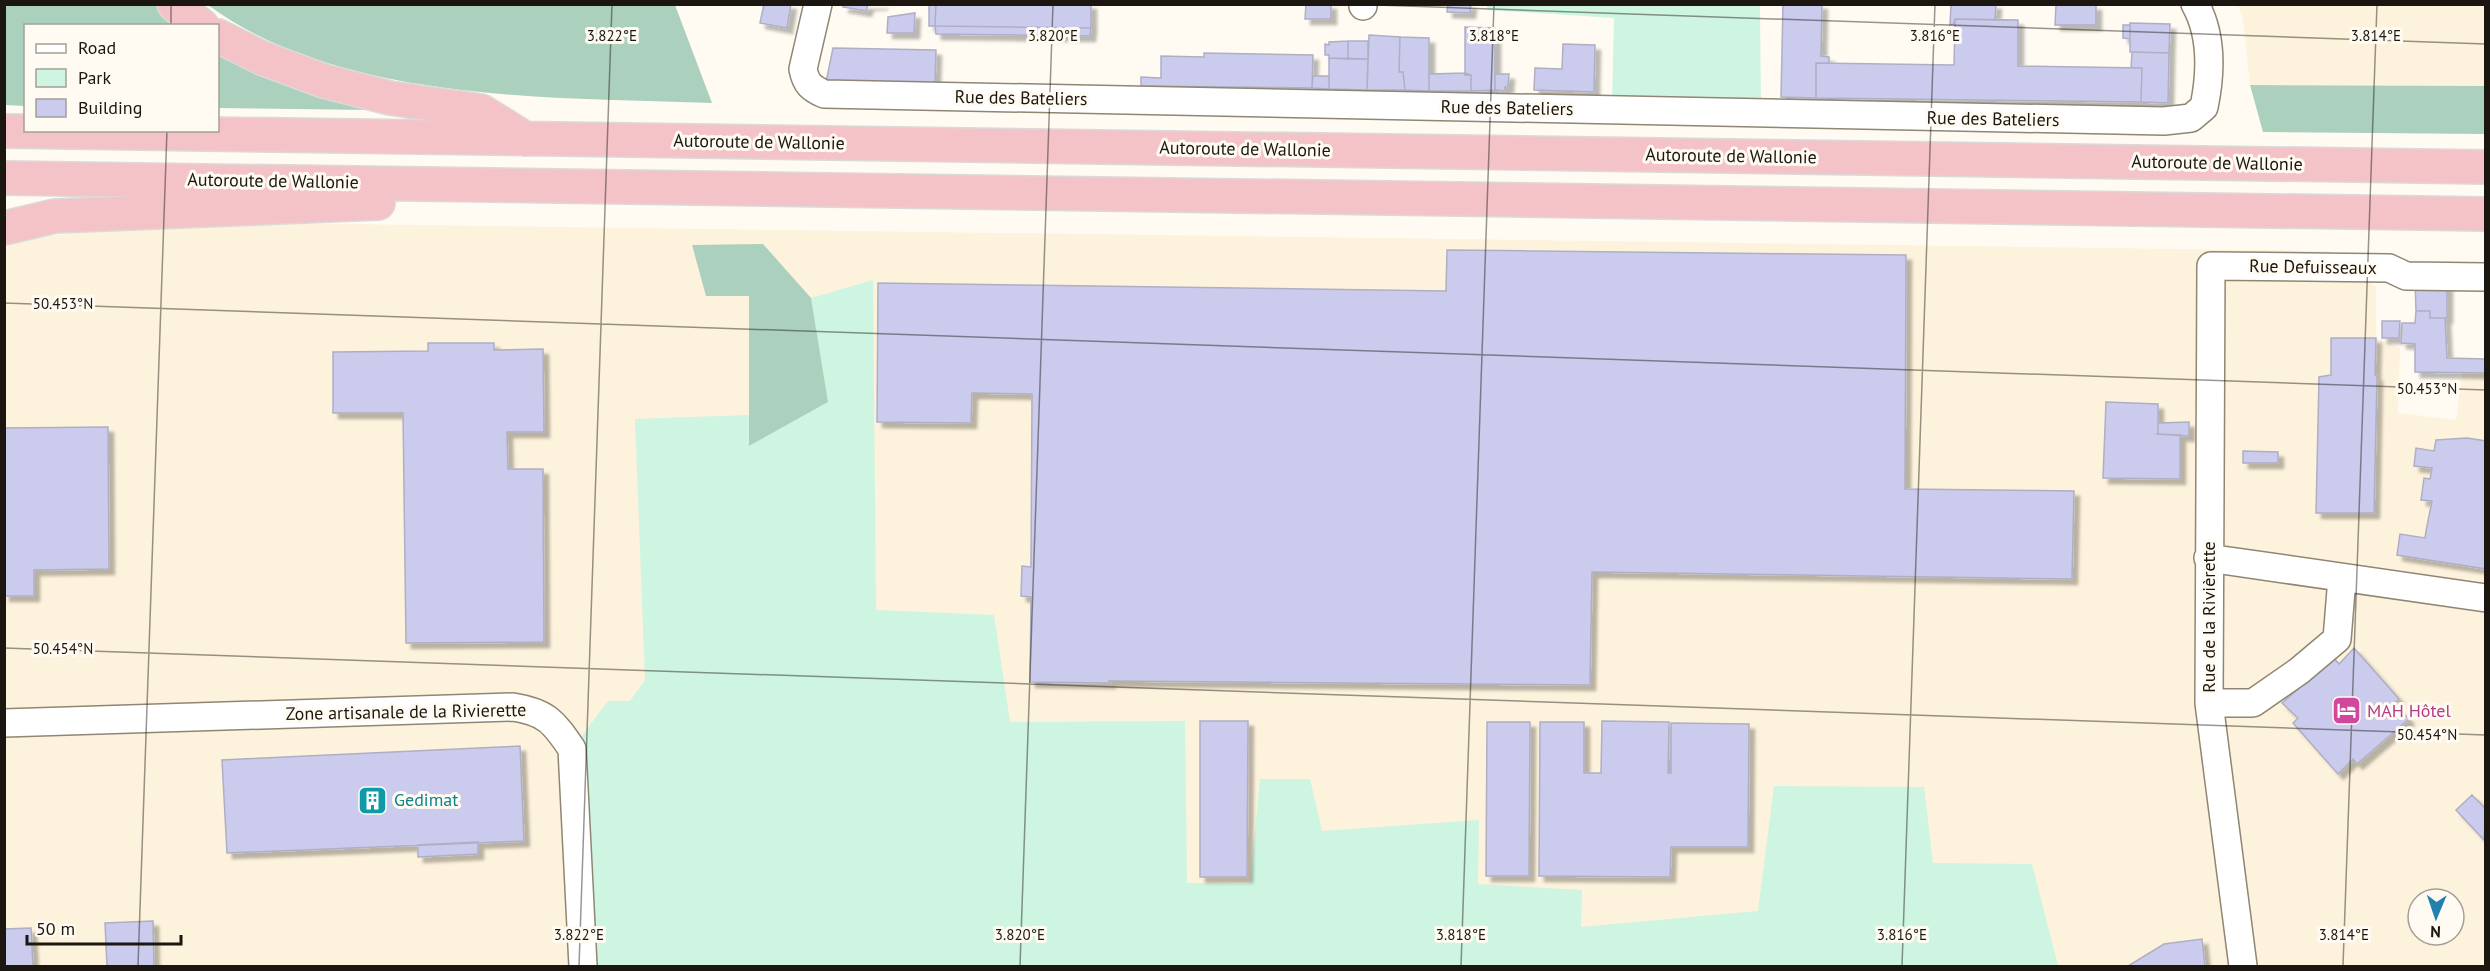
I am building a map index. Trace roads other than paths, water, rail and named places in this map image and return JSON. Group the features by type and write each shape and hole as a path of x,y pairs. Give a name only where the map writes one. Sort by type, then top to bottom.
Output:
{"highway":[{"path":"174,4 199,24"},
{"path":"219,36 262,58 324,81 390,99 481,111 526,139"},
{"name":"Autoroute de Wallonie","path":"4,131 24,131"},
{"name":"Autoroute de Wallonie","path":"69,132 2486,167"},
{"name":"Autoroute de Wallonie","path":"4,178 2486,214"},
{"path":"4,219 449,201 585,185"},
{"path":"4,228 55,216"}],"street":[{"name":"Rue des Bateliers","path":"818,4 803,69 805,80 811,88 824,94 2164,121 2191,118 2204,107 2211,68 2204,29 2195,4"},
{"name":"Rue Defuisseaux","path":"2211,266 2389,268 2406,276 2486,277"},
{"name":"Rue de la Rivièrette","path":"2211,266 2209,703 2243,966"},
{"path":"2208,558 2486,598"},
{"path":"2209,703 2253,703 2299,671 2337,639 2342,578"},
{"name":"Zone artisanale de la Rivierette","path":"4,723 513,707 535,710 558,728 572,749 583,966"}],"place":[{"name":"MAH Hôtel","path":"2346,711"},
{"name":"Gedimat","path":"373,800"}]}
